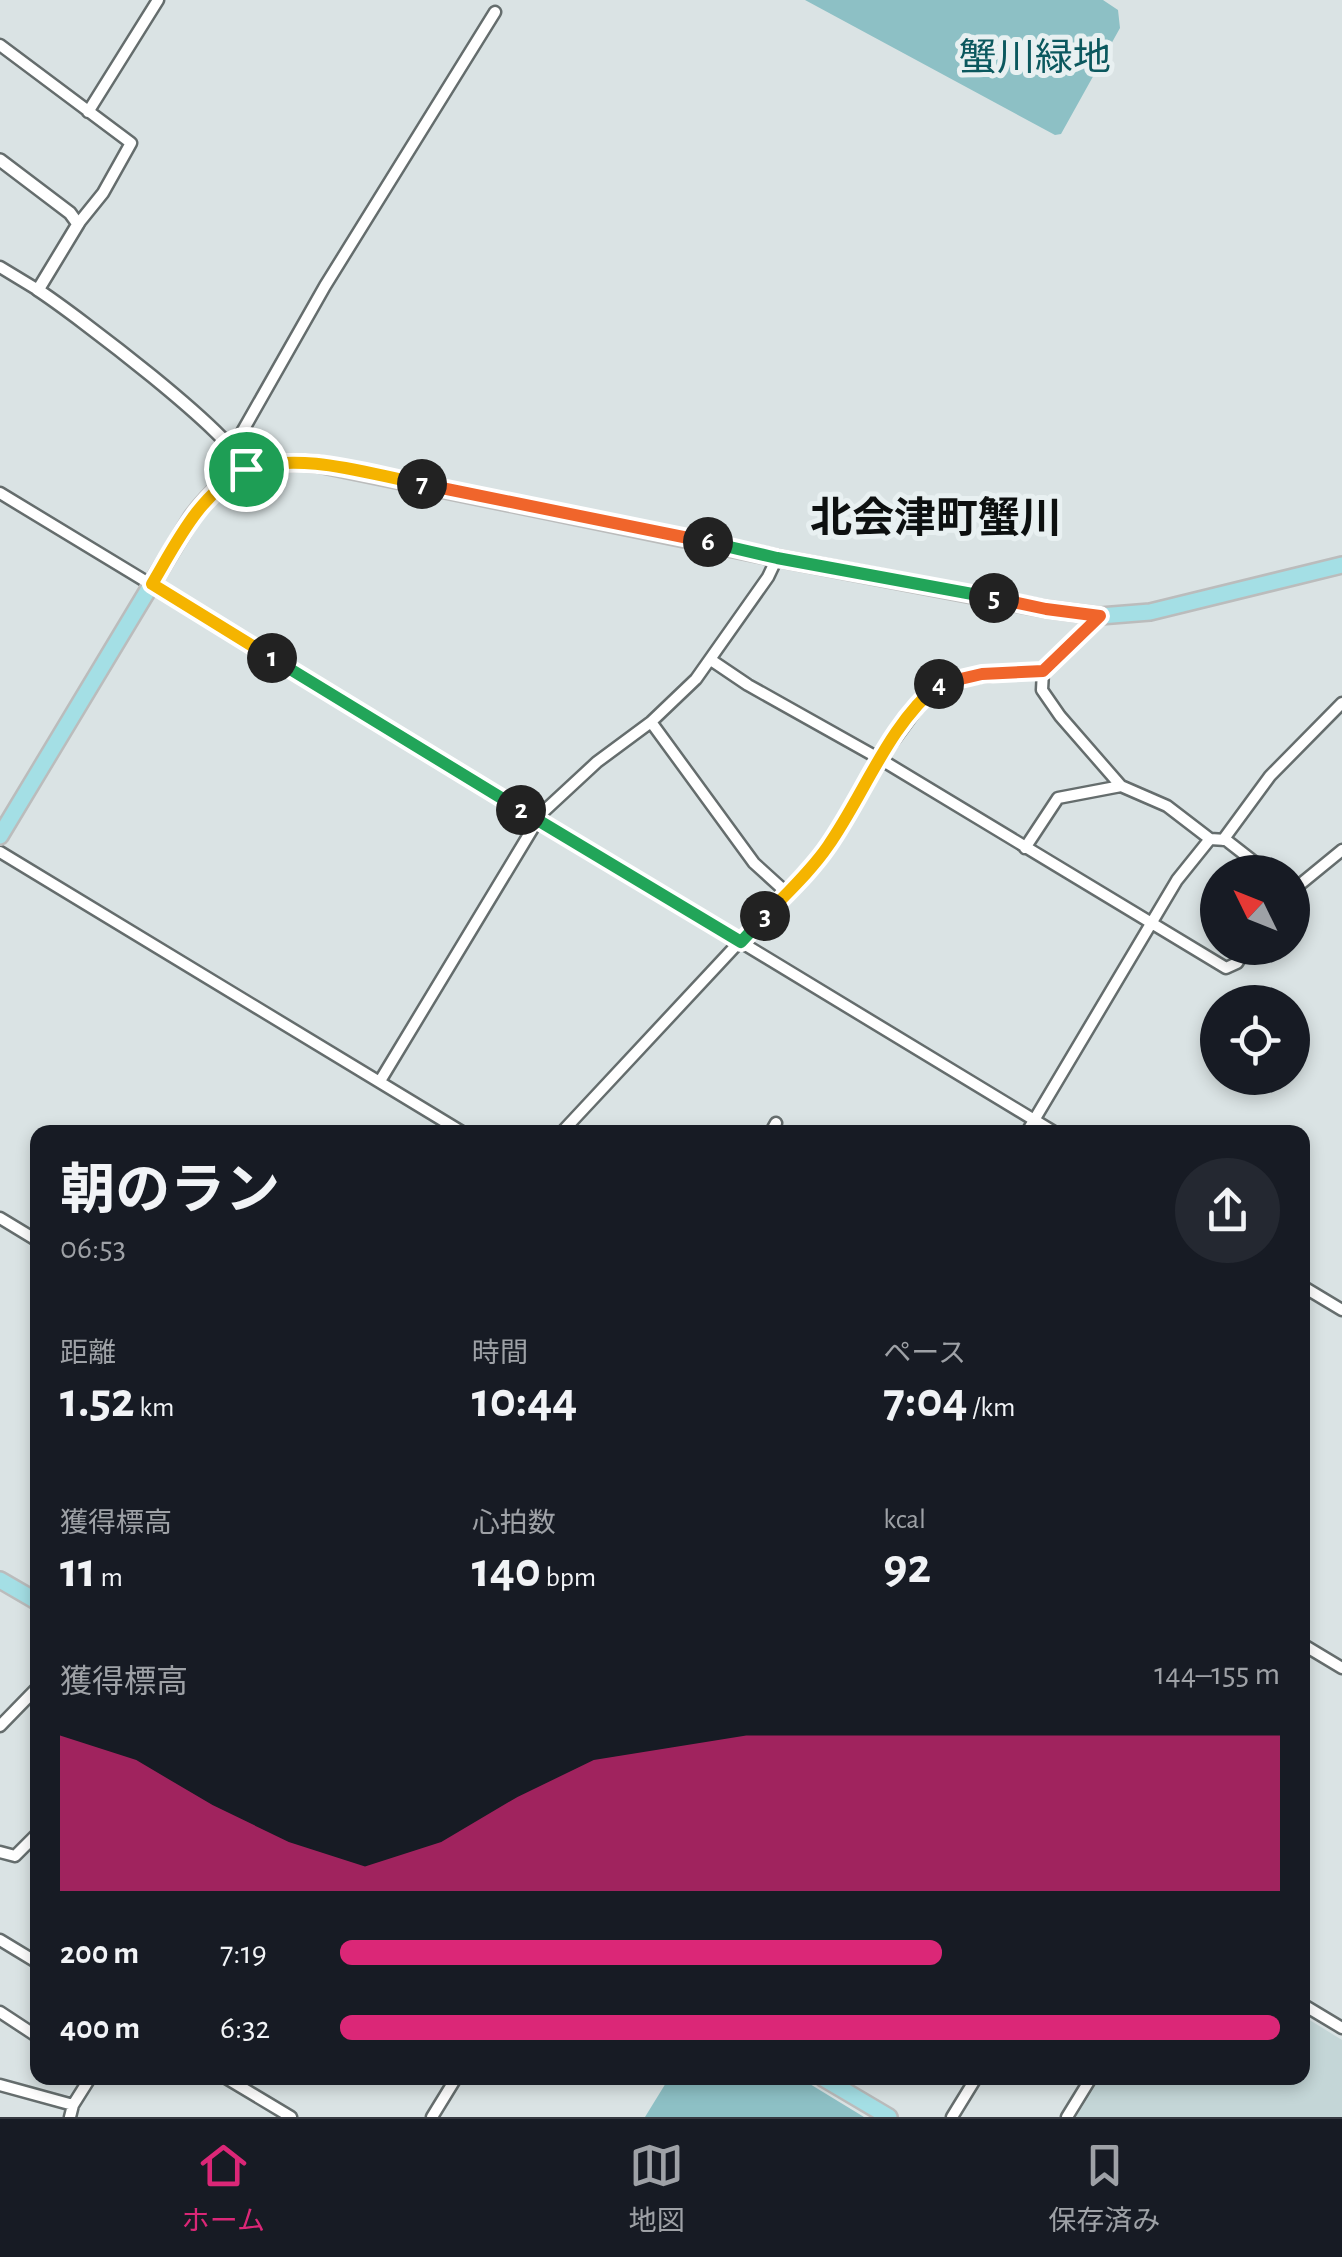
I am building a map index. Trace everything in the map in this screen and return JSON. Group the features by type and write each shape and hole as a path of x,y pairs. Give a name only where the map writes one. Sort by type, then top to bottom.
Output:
{"main road":[{"path":"0,836 203,502 246,469 286,460 777,558 1100,616 1150,612 1342,565"},
{"path":"0,1580 30,1597"},
{"path":"835,2085 889,2117"}],"street":[{"path":"88,112 158,0"},
{"path":"232,448 325,286 496,12"},
{"path":"0,45 131,142 131,148 38,290"},
{"path":"0,160 70,213 78,224"},
{"path":"0,267 38,290 144,371 241,456 246,469"},
{"path":"0,493 1042,1125"},
{"path":"380,1082 538,820 596,762 651,722 696,679 777,558"},
{"path":"569,1125 827,848 880,759 938,684 982,674 1043,671 1100,616"},
{"path":"711,660 1200,953"},
{"path":"1043,671 1042,690 1121,786 1167,806 1210,840 1223,840 1248,855"},
{"path":"1223,840 1270,776 1342,702"},
{"path":"651,722 754,863 787,893"},
{"path":"1026,848 1058,798 1121,786"},
{"path":"1031,1125 1177,880 1210,840"},
{"path":"1310,876 1342,850"},
{"path":"0,852 451,1125"},
{"path":"0,1218 30,1236"},
{"path":"1310,1291 1342,1310"},
{"path":"1310,1649 1342,1668"},
{"path":"0,1726 30,1695"},
{"path":"0,1852 15,1856 30,1841"},
{"path":"0,1940 30,1958"},
{"path":"1310,2009 1342,2028"},
{"path":"0,2012 30,2032"},
{"path":"0,2085 71,2111 86,2085"},
{"path":"238,2085 291,2117"},
{"path":"432,2117 452,2085"},
{"path":"952,2117 972,2085"},
{"path":"1067,2117 1087,2085"}],"shaded area":[{"path":"1310,2020 1342,2040 1342,2117 1076,2117 1096,2085 1310,2085"}],"green space":[{"name":"蟹川緑地","path":"805,0 1103,0 1118,10 1120,28 1061,134 1055,135"},
{"path":"665,2085 811,2085 864,2117 645,2117"}],"district":[{"name":"北会津町蟹川","path":"936,519"}],"route":[{"path":"286,460 318,464 777,558 1100,616 1043,671 982,674 938,684 880,759 827,848 741,942 152,584 203,502 246,469 286,460"}]}
